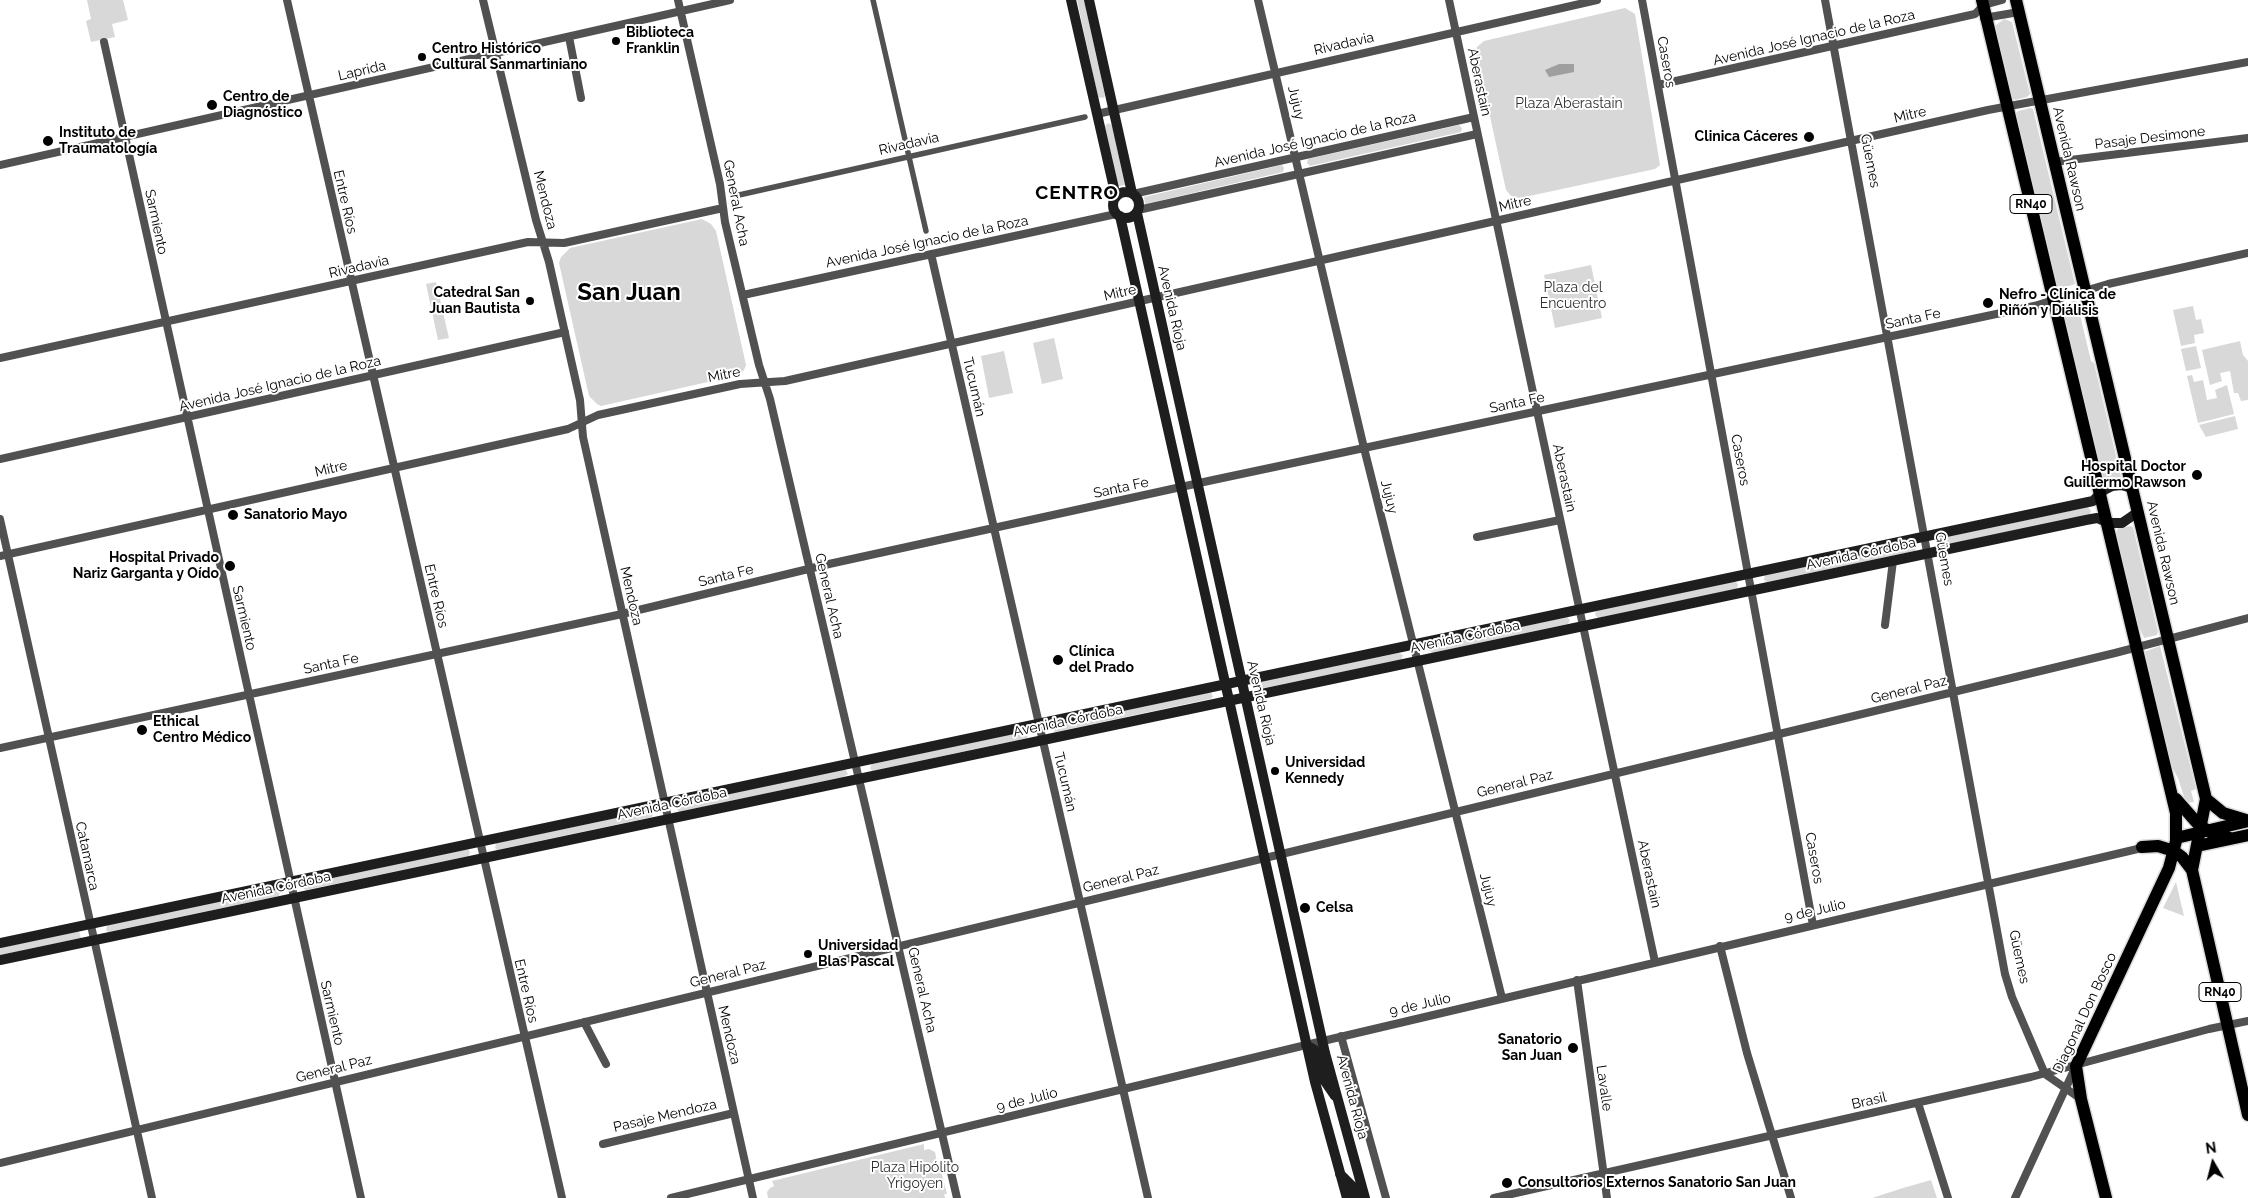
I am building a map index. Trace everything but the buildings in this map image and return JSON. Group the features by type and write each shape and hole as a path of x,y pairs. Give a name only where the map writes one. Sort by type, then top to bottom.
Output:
{"main road":[{"path":"1072,0 1116,196 1113,207 1118,215 1139,301 1306,1045 1347,1198"},
{"path":"1089,0 1133,193 1139,202 1137,211 1130,217 1118,215"},
{"name":"Avenida Rawson","path":"2017,5 2206,799 2203,830 2197,846 2192,870 2248,1115"},
{"name":"RN40","path":"1982,10 2008,107 2176,813 2175,845"},
{"path":"1116,196 1122,192 1133,193"},
{"name":"Avenida Rioja","path":"1137,211 1323,1041 1365,1198"},
{"name":"Avenida Córdoba","path":"0,943 2093,501 2100,493 2116,485 2132,488"},
{"name":"Avenida Córdoba","path":"0,960 2096,518 2107,523 2122,524 2138,512"},
{"path":"2170,788 2183,810 2203,830 2230,838"},
{"path":"2206,799 2217,809 2229,816 2248,821"},
{"path":"2142,848 2175,845 2203,830 2248,821"},
{"path":"2197,846 2248,835"},
{"path":"2175,845 2192,870"},
{"name":"Diagonal Don Bosco","path":"2076,1066 2165,876 2175,845"},
{"path":"1306,1045 1315,1050 1326,1084 1337,1098"},
{"path":"2076,1066 2106,1198"},
{"path":"1340,1173 1352,1186 1356,1198"}],"street":[{"name":"Entre Ríos","path":"286,0 562,1198"},
{"name":"Mendoza","path":"483,0 565,332 580,400 583,437 754,1198"},
{"name":"General Acha","path":"678,0 743,295 810,568 957,1198"},
{"name":"Laprida","path":"0,165 730,0"},
{"path":"873,0 926,231"},
{"name":"Jujuy","path":"1258,0 1364,448 1502,998"},
{"name":"Aberastain","path":"1449,0 1655,962"},
{"name":"Rivadavia","path":"1097,114 1597,0"},
{"name":"Caseros","path":"1642,0 1813,924"},
{"name":"Güemes","path":"1825,0 1990,883 2005,974 2012,998 2045,1074"},
{"name":"Avenida José Ignacio de la Roza","path":"1658,85 1982,10 2002,0"},
{"name":"Avenida José Ignacio de la Roza","path":"1982,10 2013,13 2017,5"},
{"path":"568,37 581,98"},
{"name":"Sarmiento","path":"104,42 186,418 361,1198"},
{"name":"Mitre","path":"4,555 568,429 598,415 740,384 785,381 2008,107 2248,62"},
{"name":"Rivadavia","path":"739,195 1085,117"},
{"name":"Avenida José Ignacio de la Roza","path":"1133,193 1474,117"},
{"path":"1137,211 1477,134"},
{"name":"Pasaje Desimone","path":"2054,162 2248,138"},
{"name":"Rivadavia","path":"0,358 528,242 564,243 723,208"},
{"name":"Avenida José Ignacio de la Roza","path":"743,295 1118,215"},
{"name":"Santa Fe","path":"0,748 622,614 810,568 1888,337 2054,300 2248,253"},
{"name":"Tucumán","path":"931,254 1148,1198"},
{"name":"Avenida José Ignacio de la Roza","path":"0,460 565,332"},
{"name":"Catamarca","path":"0,519 4,555 48,738 152,1198"},
{"path":"1476,537 1560,520"},
{"path":"1885,626 1893,561"},
{"name":"General Paz","path":"0,1163 1954,692 2248,618"},
{"name":"9 de Julio","path":"671,1198 1341,1036 2142,848"},
{"path":"1720,946 1747,1052 1791,1198"},
{"name":"Lavalle","path":"1578,980 1607,1198"},
{"name":"Brasil","path":"1494,1198 2045,1074 2248,1021"},
{"path":"584,1022 606,1064"},
{"name":"Avenida Rioja","path":"1341,1036 1386,1198"},
{"name":"Diagonal Don Bosco","path":"2015,1198 2076,1066"},
{"path":"2045,1074 2082,1099"},
{"path":"1918,1103 1948,1198"},
{"name":"Pasaje Mendoza","path":"603,1144 734,1112"}],"green space":[{"path":"87,0 123,0 128,20 112,24 115,37 91,42 86,21 91,19"},
{"path":"1077,0 1084,0 1105,96 1103,98 1098,97"},
{"name":"Plaza Aberastain","path":"1625,8 1635,14 1660,165 1655,169 1520,198 1511,196 1506,190 1476,52 1477,47 1484,41"},
{"path":"2004,19 2012,22 2030,94 2027,97 2015,100 2012,98 1995,26"},
{"path":"2033,109 2075,284 2060,289 2057,288 2016,114 2018,111"},
{"path":"1108,123 1112,125 1125,185 1118,186 1105,126"},
{"path":"1459,125 1462,128 1461,132 1310,166 1307,163 1308,159"},
{"path":"1282,165 1284,168 1283,172 1145,204 1144,197"},
{"path":"702,219 711,224 716,231 746,365 744,370 739,375 601,406 597,404 589,396 559,263 561,257 570,248"},
{"name":"Plaza del Encuentro","path":"1591,265 1602,318 1555,328 1544,275"},
{"path":"436,282 449,338 438,340 426,284"},
{"path":"2077,302 2091,361 2094,363 2121,477 2119,480 2107,483 2103,481 2062,307 2064,304"},
{"path":"2193,306 2196,320 2201,319 2204,333 2194,335 2195,343 2181,346 2173,310"},
{"path":"1054,338 1063,379 1042,384 1033,343"},
{"path":"2240,341 2243,355 2248,361 2248,400 2241,401 2238,393 2234,393 2230,371 2220,373 2222,381 2210,385 2202,350"},
{"path":"2196,346 2201,368 2186,371 2181,349"},
{"path":"1004,351 1013,393 989,398 981,356"},
{"path":"2192,375 2194,382 2203,380 2207,400 2217,398 2215,390 2227,385 2234,414 2198,423 2187,376"},
{"path":"2235,416 2238,429 2206,437 2199,425"},
{"path":"2088,507 2091,511 2090,515 1943,545 1940,542 1942,538"},
{"path":"2133,527 2158,632 2157,635 2144,638 2138,625 2116,533 2118,528"},
{"path":"1913,544 1916,548 1915,551 1767,582 1764,580 1765,575"},
{"path":"1735,581 1738,584 1737,589 1598,618 1595,615 1596,611"},
{"path":"1567,617 1570,620 1568,624 1432,653 1429,650 1430,645"},
{"path":"2160,646 2196,789 2191,791 2194,802 2186,803 2178,778 2171,765 2144,652"},
{"path":"1399,653 1403,655 1401,660 1259,689 1256,687 1257,682"},
{"path":"1211,692 1213,697 1210,699 1055,732 1053,729 1055,725"},
{"path":"1025,731 1028,735 1027,738 872,771 870,768 872,764"},
{"path":"845,769 848,774 843,777 679,812 676,808 677,805"},
{"path":"651,811 652,817 497,850 495,848 496,843"},
{"path":"468,849 470,852 469,856 306,890 303,888 304,884"},
{"path":"2176,882 2184,916 2163,908"},
{"path":"277,889 280,892 279,896 108,932 106,930 107,925"},
{"path":"79,931 81,938 0,955 0,948"},
{"name":"Plaza Hipólito Yrigoyen","path":"924,1144 924,1150 929,1149 935,1152 939,1172 941,1171 947,1194 944,1194 945,1198 768,1198 767,1192 774,1186 772,1181"},
{"path":"1931,1180 1937,1198 1872,1198 1903,1188"}],"shaded area":[{"path":"1559,64 1574,64 1574,72 1549,77 1545,70"}],"place":[{"name":"Biblioteca Franklin","path":"616,41"},
{"name":"Centro Histórico Cultural Sanmartiniano","path":"422,57"},
{"name":"Centro de Diagnóstico","path":"212,105"},
{"name":"Clinica Cáceres","path":"1809,137"},
{"name":"Instituto de Traumatología","path":"48,141"},
{"name":"Catedral San Juan Bautista","path":"530,301"},
{"name":"Nefro - Clínica de Riñón y Diálisis","path":"1988,303"},
{"name":"Hospital Doctor Guillermo Rawson","path":"2197,475"},
{"name":"Sanatorio Mayo","path":"233,515"},
{"name":"Hospital Privado Nariz Garganta y Oído","path":"230,566"},
{"name":"Clínica del Prado","path":"1058,660"},
{"name":"Ethical Centro Médico","path":"142,730"},
{"name":"Universidad Kennedy","path":"1275,771"},
{"name":"Celsa","path":"1305,908"},
{"name":"Universidad Blas Pascal","path":"808,954"},
{"name":"Sanatorio San Juan","path":"1573,1048"},
{"name":"Consultorios Externos Sanatorio San Juan","path":"1507,1183"}],"district":[{"name":"CENTRO","path":"1077,193"},
{"name":"San Juan","path":"629,293"}]}
